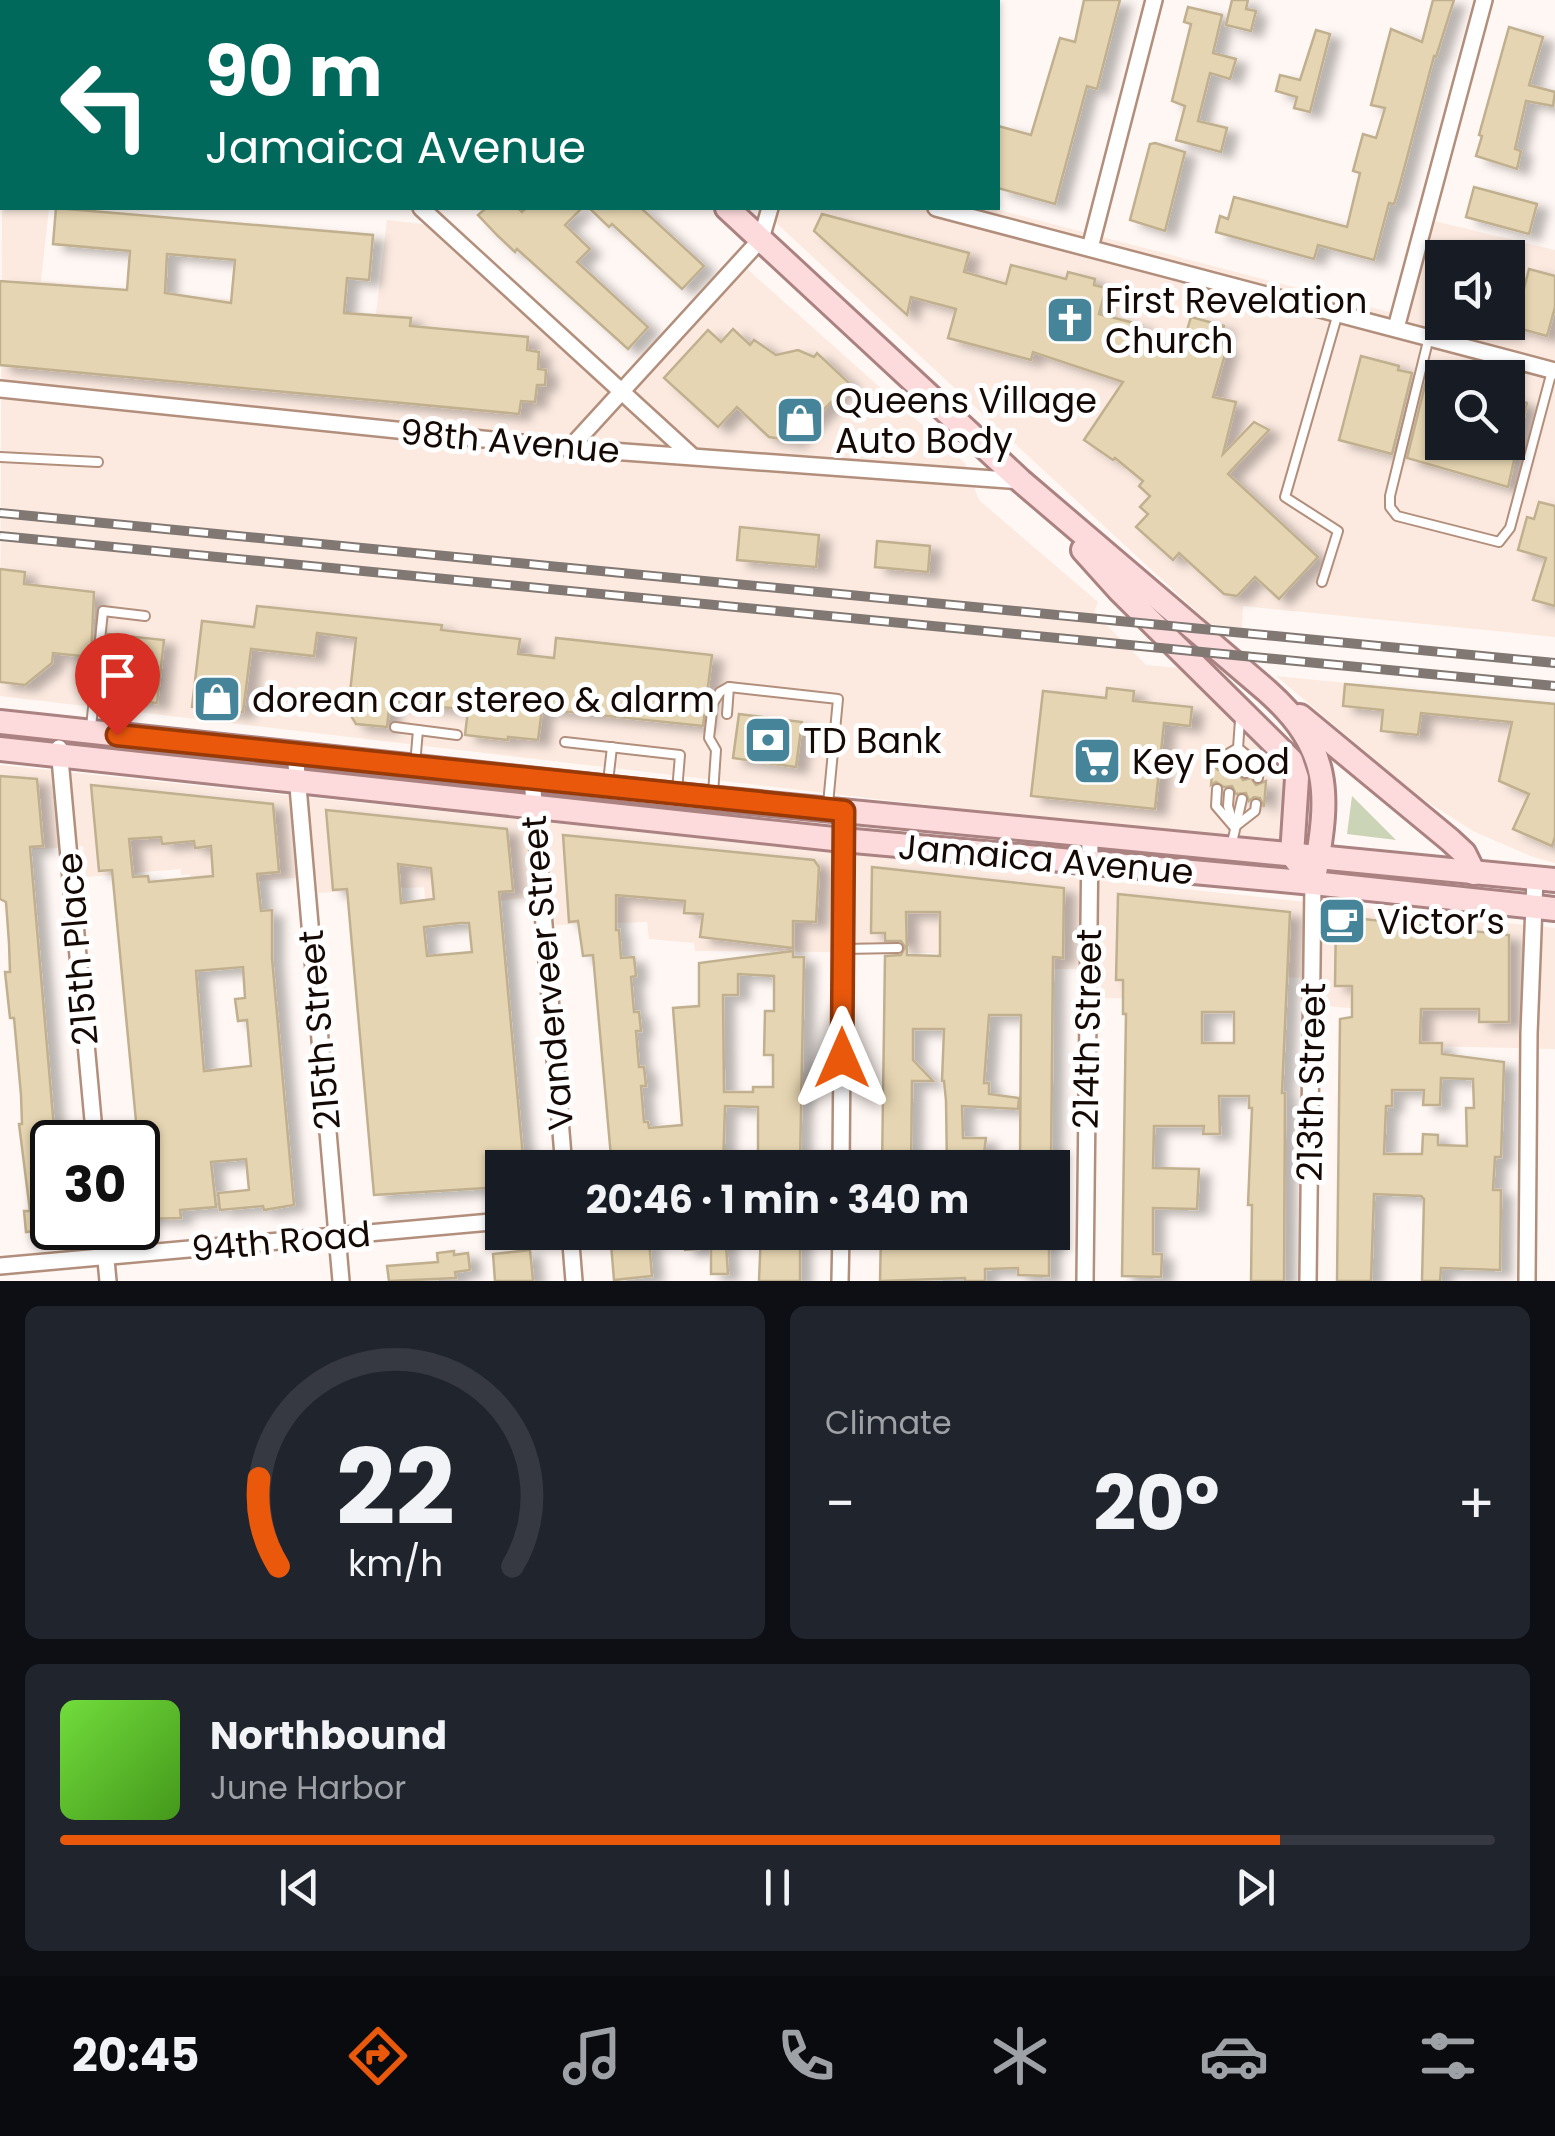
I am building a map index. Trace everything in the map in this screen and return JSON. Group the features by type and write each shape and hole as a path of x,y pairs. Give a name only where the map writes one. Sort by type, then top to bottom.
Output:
{"main road":[{"path":"729,210 1020,481 1278,702 1317,727 1450,840 1464,853 1474,873"},
{"path":"1020,481 1118,590 1294,764 1292,855 1313,883"},
{"path":"1278,702 1308,736 1322,769 1318,858 1313,883"},
{"name":"Jamaica Avenue","path":"0,722 1090,837 1233,838 1292,855 1545,879"},
{"name":"Jamaica Avenue","path":"0,749 842,840 1545,908"}],"street":[{"path":"1090,248 1154,0"},
{"path":"1396,328 1484,0"},
{"path":"423,210 692,456"},
{"path":"570,448 760,239 769,210"},
{"path":"944,210 1425,336"},
{"path":"1439,340 1554,371"},
{"name":"98th Avenue","path":"0,389 570,448 1020,481"},
{"name":"215th Place","path":"58,728 93,1120"},
{"name":"215th Street","path":"295,752 341,1281"},
{"name":"Vanderveer Street","path":"532,778 562,1150"},
{"path":"836,810 842,840 842,1150"},
{"name":"214th Street","path":"1085,1281 1090,837"},
{"path":"1527,1281 1529,1034 1545,879"},
{"name":"213th Street","path":"1308,1281 1313,883"},
{"name":"94th Road","path":"0,1266 485,1223"},
{"path":"105,1250 108,1281"},
{"path":"571,1250 574,1281"},
{"path":"840,1281 841,1250"}],"lane":[{"path":"1322,582 1338,531 1285,498 1338,313"},
{"path":"1427,340 1390,496 1392,512 1499,542 1510,528 1554,371"},
{"path":"0,457 98,462"},
{"path":"90,732 103,611 145,616"},
{"path":"727,714 730,687"},
{"path":"712,799 716,750 710,738 714,704 720,692 730,687 838,699 836,810"},
{"path":"1232,768 1241,710"},
{"path":"395,727 457,735"},
{"path":"415,765 418,730"},
{"path":"716,750 724,739"},
{"path":"565,742 680,755 677,795"},
{"path":"608,788 612,747"},
{"path":"1220,764 1221,758 1238,748"},
{"path":"1238,748 1246,763 1245,773"},
{"path":"1238,748 1259,765 1258,778"},
{"path":"1218,789 1216,806 1233,838"},
{"path":"1230,794 1233,838"},
{"path":"1233,838 1242,798"},
{"path":"1233,838 1255,811 1256,804"},
{"path":"842,949 898,948"}],"shaded area":[{"path":"2,210 49,210 41,281 376,314 387,220 432,225 621,400 745,267 965,463 979,500 1098,602 1094,612 1146,665 1180,668 1286,776 1284,847 0,696"},
{"path":"762,210 999,210 1393,313 1417,217 1513,240 1425,240 1425,340 1525,340 1525,243 1555,250 1555,637 1243,606 1242,628 1210,624"},
{"path":"1276,676 1555,704 1555,863 1473,831 1418,796"},
{"path":"0,765 1555,928 1555,1049 1421,1046 1422,1014 1325,1006 1323,978 1209,976 1208,999 1101,998 1101,969 938,969 937,953 695,951 694,943 649,939 647,922 555,925 552,896 466,903 465,895 425,899 424,887 318,893 316,876 190,887 190,874 181,875 181,869 86,877 83,846 0,852"}],"green space":[{"path":"1352,796 1396,840 1347,834"}],"building":[{"path":"1084,0 1120,0 1097,89 1087,86 1055,204 1000,189 1000,127 1031,135 1060,38 1075,42"},
{"path":"1232,0 1248,0 1246,9 1256,11 1251,31 1226,25"},
{"path":"1433,0 1454,0 1374,260 1318,245 1314,259 1216,232 1220,216 1228,219 1234,197 1347,227 1360,173 1353,171 1363,134 1376,138 1385,108 1371,105 1391,29 1422,42"},
{"path":"1188,7 1222,15 1213,53 1236,59 1230,79 1210,73 1198,121 1227,128 1221,152 1176,140 1185,106 1172,101 1191,24 1184,22"},
{"path":"1509,27 1543,37 1529,85 1555,92 1553,106 1526,101 1515,149 1521,151 1517,169 1476,156"},
{"path":"1316,30 1330,34 1310,112 1294,108 1297,97 1276,91 1280,75 1300,80"},
{"path":"1150,144 1185,152 1165,231 1130,220"},
{"path":"1474,187 1537,204 1529,234 1466,217"},
{"path":"56,210 373,235 369,280 347,278 344,313 411,318 410,326 528,337 527,350 539,352 538,369 546,370 545,385 537,385 535,402 521,401 519,414 0,365 0,281 127,290 130,251 53,244","holes":["167,254 235,260 231,303 165,293"]},
{"path":"484,210 580,210 565,225 590,249 577,262 648,327 628,349 478,215"},
{"path":"591,210 643,210 704,266 682,289 612,224 609,227"},
{"path":"822,214 969,253 964,272 1006,284 1011,265 1066,279 1068,272 1095,279 1094,285 1106,288 1099,314 1142,325 1138,338 1181,350 1191,317 1224,326 1219,345 1227,347 1213,397 1236,402 1223,454 1254,422 1269,430 1228,474 1318,557 1279,599 1255,577 1237,596 1224,594 1179,553 1173,560 1136,527 1148,514 1140,507 1150,496 1139,486 1143,481 1084,440 1123,382 1033,352 1031,360 948,338 956,309 911,297 907,315 814,231"},
{"path":"1529,269 1555,276 1555,307 1547,336 1525,330"},
{"path":"733,329 750,345 754,340 776,355 798,350 814,357 817,353 849,383 794,441 769,437 737,407 718,427 664,378 708,330 721,342"},
{"path":"1361,356 1412,373 1392,454 1339,440"},
{"path":"1425,385 1425,460 1514,460 1508,487 1407,458"},
{"path":"1539,502 1555,506 1555,606 1533,600 1546,558 1518,550 1527,517 1534,519"},
{"path":"740,527 819,535 816,567 737,560"},
{"path":"877,541 930,546 928,572 875,567"},
{"path":"0,569 25,572 24,584 94,592 91,657 53,653 52,663 25,685 0,682"},
{"path":"257,606 442,625 441,630 520,639 518,654 554,658 556,638 712,655 703,726 542,709 538,740 508,740 465,735 468,710 390,701 387,727 356,724 348,711 356,638 317,633 314,656 251,649 243,712 192,707 202,621 254,627"},
{"path":"108,634 164,640 157,703 105,697"},
{"path":"1345,684 1555,704 1552,846 1513,829 1529,794 1499,781 1512,722 1421,713 1418,735 1381,731 1383,710 1343,706"},
{"name":"Key Food","path":"1107,688 1134,691 1133,701 1192,707 1190,726 1164,723 1155,809 1031,796 1043,691 1106,698"},
{"name":"TD Bank","path":"739,714 802,722 796,767 733,758"},
{"path":"1213,765 1229,775 1238,773 1243,780 1251,778 1256,785 1266,781 1264,807 1260,798 1249,801 1246,793 1236,794 1232,786 1216,782 1211,785"},
{"path":"0,776 37,779 43,846 30,847 53,1120 30,1120 30,1211 19,1124 21,1095 14,1018 10,1018 5,972 10,972 6,902 0,899"},
{"path":"91,785 273,804 279,872 257,874 261,911 272,910 272,958 294,1205 220,1210 218,1193 249,1190 246,1159 211,1162 216,1207 180,1210 181,1218 160,1219 160,1120 136,1120 112,870 99,871","holes":["161,837 162,844 194,841 195,848 211,846 213,876 149,882 148,876 133,877 129,839","243,967 245,998 235,999 238,1021 247,1020 251,1066 204,1071 196,971"]},
{"path":"326,810 507,829 513,891 499,892 522,1150 485,1150 485,1188 374,1195 347,889 333,890","holes":["398,864 431,868 434,899 401,903","469,923 472,952 427,956 424,927"]},
{"path":"563,835 814,860 819,867 816,922 793,921 793,948 700,937 703,914 684,913 685,901 616,895 621,958 634,957 634,1012 639,1012 639,1067 644,1067 646,1086 641,1086 644,1122 648,1122 649,1128 682,1125 673,1008 699,1006 699,963 793,951 793,957 804,957 800,1150 758,1150 758,1107 725,1106 724,1150 610,1150 593,955 583,956 578,921 569,922","holes":["738,974 774,976 774,1011 765,1011 764,1055 773,1055 773,1087 724,1092 723,995 738,995"]},
{"path":"872,867 1064,888 1063,958 1053,957 1051,1150 1020,1150 1021,1015 989,1015 984,1083 989,1083 989,1094 1019,1098 1018,1109 962,1106 963,1138 986,1138 984,1150 947,1150 942,1081 944,1029 913,1029 913,1060 933,1081 912,1081 911,1150 882,1150 885,956 901,955 905,947 901,941 885,941 885,933 871,933","holes":["906,912 940,912 940,956 907,955"]},
{"path":"1118,894 1290,912 1282,1093 1284,1281 1251,1281 1249,1096 1219,1096 1220,1134 1203,1134 1204,1126 1154,1126 1153,1168 1199,1169 1197,1209 1153,1208 1153,1254 1162,1254 1161,1277 1122,1276 1126,1014 1123,980 1116,980","holes":["1202,1012 1234,1012 1234,1043 1202,1043"]},
{"path":"1336,916 1509,935 1509,1022 1479,1022 1479,1009 1421,1009 1420,1043 1442,1043 1442,1054 1504,1062 1501,1157 1495,1157 1493,1190 1501,1190 1500,1270 1441,1268 1440,1281 1422,1281 1424,1199 1374,1194 1371,1281 1337,1281 1340,1019 1352,1017 1352,986 1335,986","holes":["1441,1078 1473,1079 1474,1108 1466,1108 1467,1146 1438,1145 1438,1135 1423,1134 1422,1154 1384,1154 1386,1106 1392,1106 1392,1090 1424,1090 1423,1105 1440,1105"]},
{"path":"24,1211 30,1211 30,1232 26,1232"},
{"path":"530,1250 533,1281 495,1281 493,1254"},
{"path":"612,1250 650,1250 652,1276 614,1280"},
{"path":"711,1250 726,1250 728,1274 711,1274"},
{"path":"760,1250 800,1250 800,1281 759,1281"},
{"path":"881,1250 1049,1250 1049,1276 1018,1275 1018,1268 985,1269 985,1281 880,1281"},
{"path":"454,1251 454,1255 468,1253 470,1270 455,1272 456,1278 389,1281 387,1266 438,1262 437,1253"}],"railway":[{"path":"0,513 1555,663"},
{"path":"0,536 1555,686"}],"place":[{"name":"First Revelation Church","path":"1070,320"},
{"name":"Queens Village Auto Body","path":"800,420"},
{"name":"dorean car stereo & alarm","path":"217,699"},
{"name":"TD Bank","path":"768,740"},
{"name":"Key Food","path":"1097,761"},
{"name":"Victor’s","path":"1342,921"}],"route":[{"path":"117,735 844,811 842,1058"}]}
